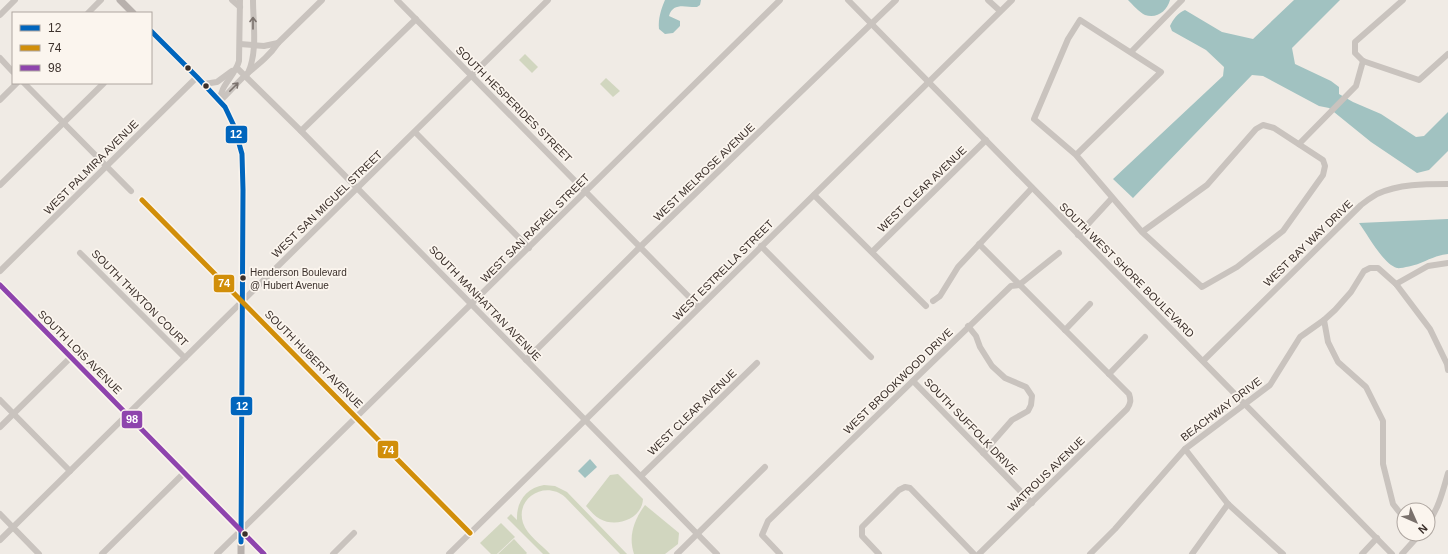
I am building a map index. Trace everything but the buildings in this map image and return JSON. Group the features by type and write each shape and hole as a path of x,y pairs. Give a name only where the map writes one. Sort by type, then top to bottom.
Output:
{"main road":[{"path":"120,0 132,12"},
{"path":"152,34 197,77 225,107 234,126 243,164 241,554"}],"street":[{"path":"0,15 15,0"},
{"path":"89,12 101,0"},
{"path":"220,101 221,91 237,68 239,61 240,3 232,0"},
{"path":"247,74 251,63 253,45 253,0"},
{"path":"220,101 322,0"},
{"name":"SOUTH HESPERIDES STREET","path":"397,0 699,307"},
{"name":"WEST SAN MIGUEL STREET","path":"0,540 358,189 548,0"},
{"name":"WEST SAN RAFAEL STREET","path":"217,554 780,0"},
{"name":"SOUTH WEST SHORE BOULEVARD","path":"848,0 1377,538 1388,553"},
{"name":"WEST MELROSE AVENUE","path":"526,360 640,247 896,0"},
{"path":"988,0 1000,12"},
{"name":"WEST ESTRELLA STREET","path":"449,554 586,421 699,307 1012,0"},
{"path":"1131,52 1182,0"},
{"path":"1403,0 1355,42 1355,53 1363,60 1419,80 1448,54"},
{"path":"301,131 416,19"},
{"path":"1076,155 1161,72 1080,20 1068,39 1034,119 1076,155 1142,232 1202,287 1237,267 1282,231 1323,175 1325,166 1323,160 1274,128 1264,125 1256,129 1207,184 1142,232"},
{"path":"240,44 270,46 278,43"},
{"path":"0,58 12,71"},
{"path":"1299,144 1356,86 1363,60"},
{"path":"204,84 217,82 237,68"},
{"name":"SOUTH MANHATTAN AVENUE","path":"237,68 247,74 301,131 717,554"},
{"name":"WEST PALMIRA AVENUE","path":"0,271 197,77"},
{"path":"0,100 16,84"},
{"path":"25,84 130,191"},
{"path":"0,185 103,84"},
{"path":"415,132 529,248"},
{"name":"WEST CLEAR AVENUE","path":"872,252 986,140"},
{"name":"WEST BAY WAY DRIVE","path":"1203,361 1361,205 1376,194 1400,187 1422,184 1448,184"},
{"path":"934,301 940,296 958,267 1032,188"},
{"path":"814,195 926,306"},
{"path":"1078,235 1112,198"},
{"name":"SOUTH HUBERT AVENUE","path":"142,200 470,533"},
{"path":"979,244 1109,374 1145,337"},
{"path":"761,246 871,357"},
{"name":"SOUTH THIXTON COURT","path":"80,253 185,358"},
{"name":"WEST BROOKWOOD DRIVE","path":"780,554 762,535 768,522 968,326 1011,286 1019,285 1059,253"},
{"path":"1448,263 1428,266 1396,284 1430,329 1448,370"},
{"name":"BEACHWAY DRIVE","path":"1090,554 1115,529 1185,449 1270,385 1300,337 1324,320 1351,292 1364,270 1378,268 1396,284"},
{"name":"SOUTH LOIS AVENUE","path":"0,285 264,554"},
{"path":"1065,330 1090,304"},
{"path":"1324,320 1328,342 1338,362 1366,387 1383,421 1383,464 1393,504 1396,508"},
{"path":"968,326 976,336 980,347 992,366 1005,378 1026,387 1032,396 1031,405 1028,411 1012,420 983,453"},
{"path":"0,427 71,357"},
{"name":"WEST CLEAR AVENUE","path":"641,476 758,364"},
{"name":"WATROUS AVENUE","path":"979,554 1128,409 1130,403 1129,394 1109,374"},
{"name":"SOUTH SUFFOLK DRIVE","path":"913,381 1032,503"},
{"path":"0,400 70,471"},
{"path":"1185,449 1228,504 1280,553"},
{"path":"677,554 765,467"},
{"path":"102,554 184,473"},
{"path":"1436,510 1448,473"},
{"path":"879,554 862,536 862,527 899,490 905,487 910,488 974,554"},
{"path":"1192,554 1228,504"},
{"path":"0,514 39,554"},
{"path":"333,554 354,533"},
{"path":"1362,554 1377,538"},
{"path":"1402,554 1412,542"}],"green space":[{"path":"525,54 538,67 532,73 519,60"},
{"path":"606,78 620,91 613,97 600,84"},
{"path":"618,474 643,499 642,506 638,512 627,520 620,522 606,522 596,516 586,506 610,475"},
{"path":"544,485 555,486 567,492 627,554 620,554 565,497 557,492 549,490 534,494 528,499 523,506 522,514 523,523 528,532 550,554 543,554 507,518 511,514 517,520 518,507 523,497 532,489"},
{"path":"645,505 679,533 678,544 665,554 634,554 632,547 633,528"},
{"path":"501,523 515,537 497,554 491,554 480,543"},
{"path":"514,539 527,553 526,554 498,554"}],"water":[{"path":"665,0 701,0 700,5 697,7 681,6 674,8 669,16 680,21 680,26 673,33 665,34 659,29 659,25 660,14"},
{"path":"1128,0 1170,0 1164,11 1154,16 1149,16 1141,12"},
{"path":"1294,0 1340,0 1292,48 1295,64 1331,81 1339,87 1339,94 1353,102 1381,114 1416,137 1424,136 1448,112 1448,151 1429,170 1417,173 1371,142 1329,108 1319,106 1263,76 1252,75 1133,198 1113,179 1223,76 1224,67 1206,50 1172,31 1170,26 1174,19 1185,10 1222,32 1253,39"},
{"path":"1448,219 1448,254 1399,268 1386,261 1359,223"},
{"path":"590,459 597,467 585,478 578,471"}],"transit line":[{"name":"12","path":"152,32 225,107 234,126 242,154 241,542"},
{"name":"74","path":"142,200 470,533"},
{"name":"98","path":"0,285 264,554"}],"place":[{"name":"Henderson Boulevard @ Hubert Avenue","path":"243,278"}]}
